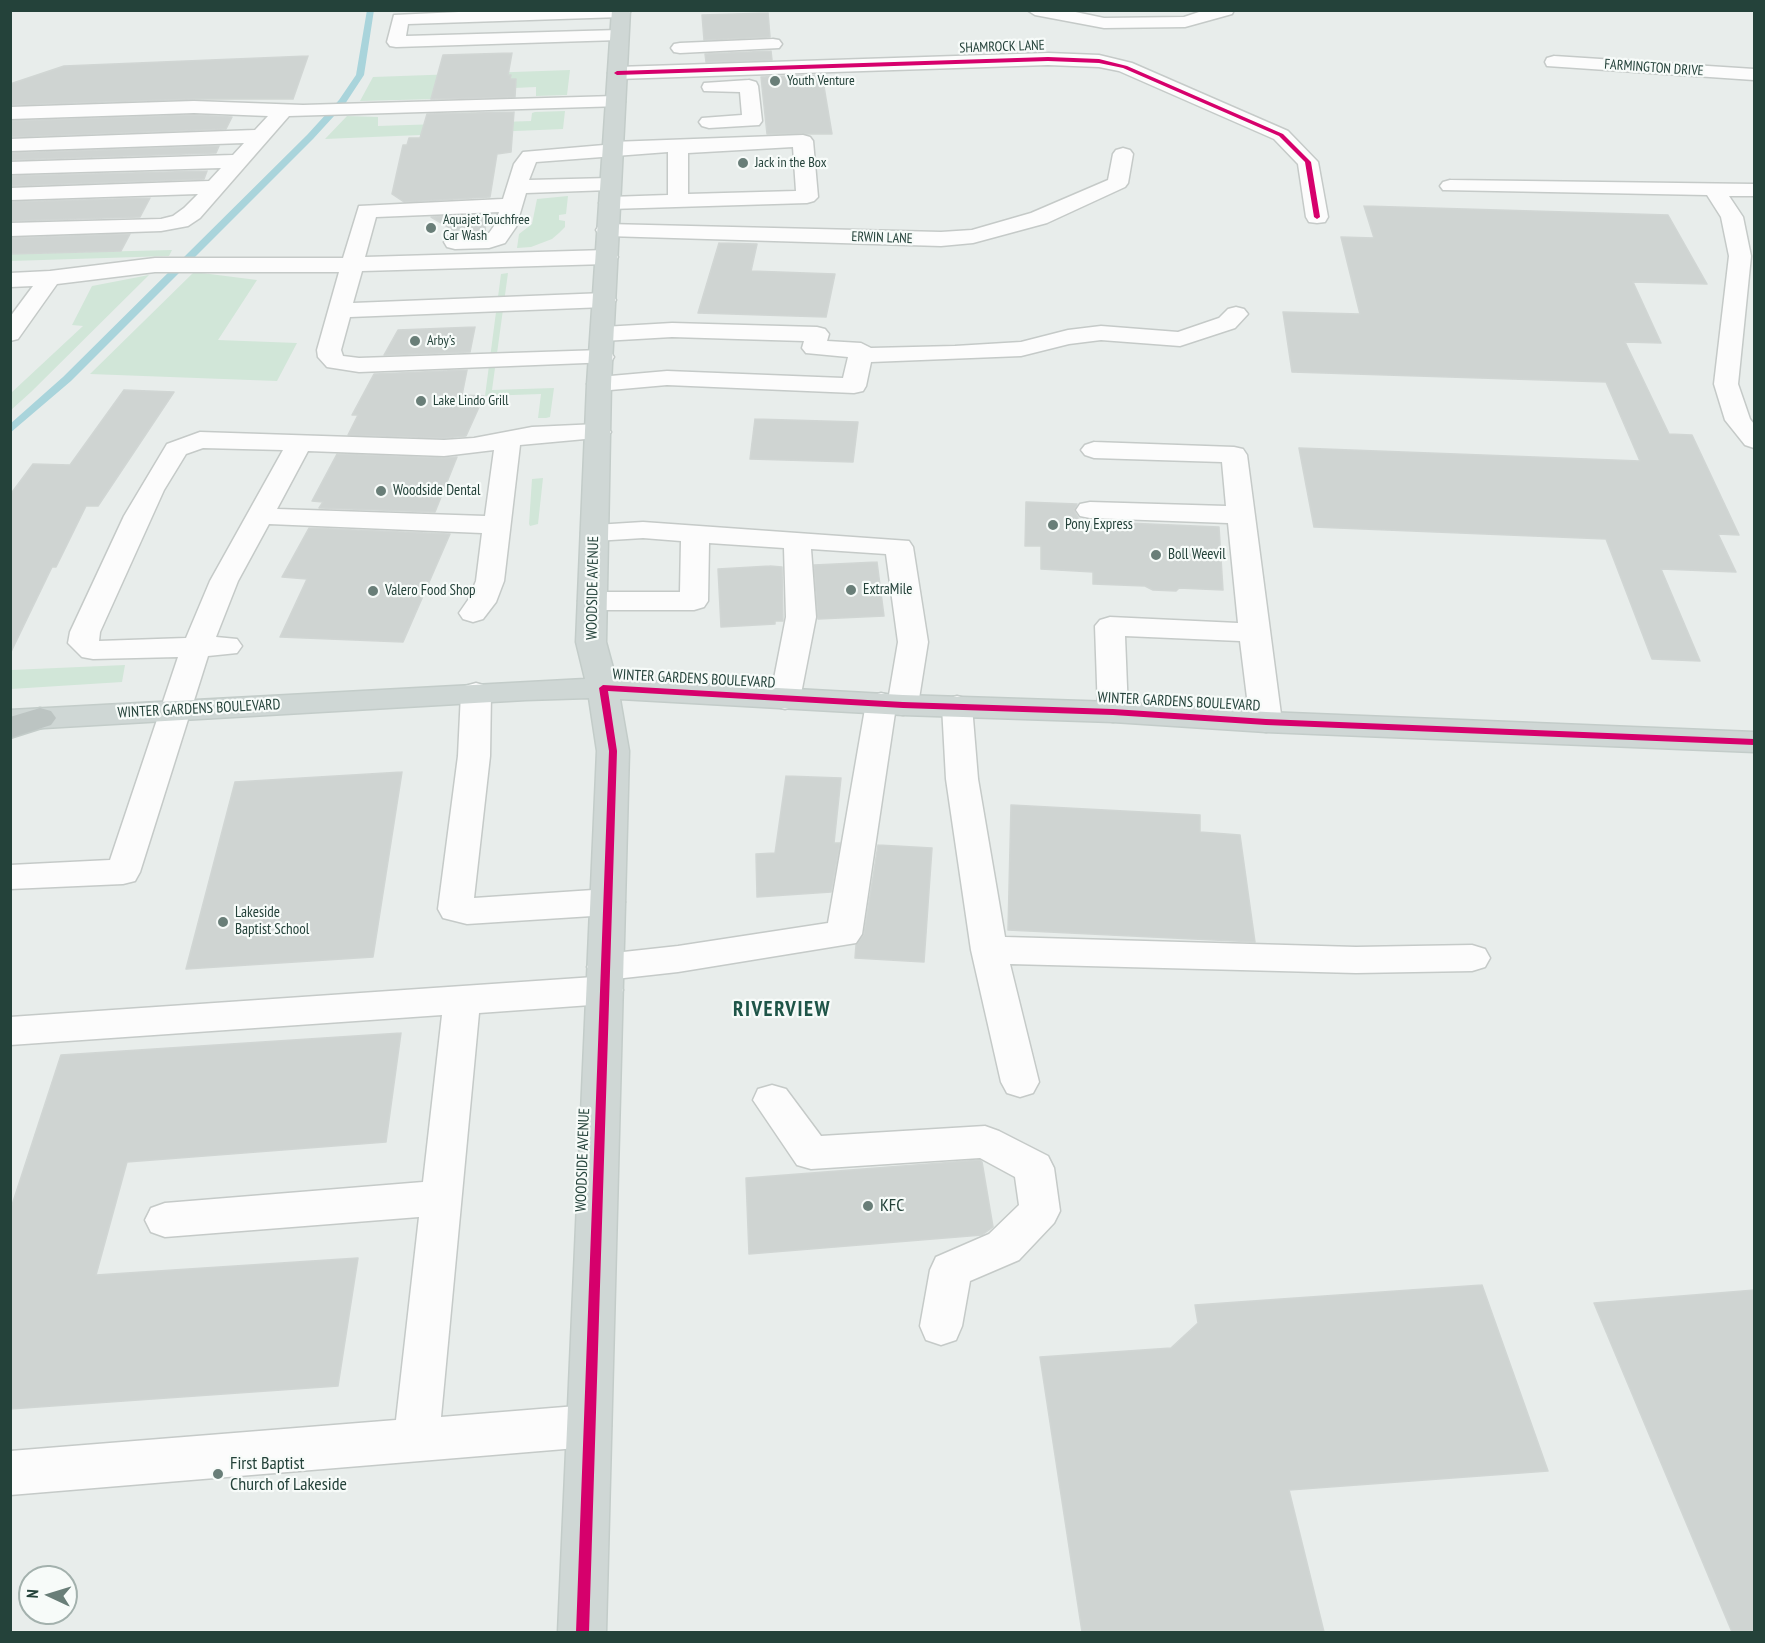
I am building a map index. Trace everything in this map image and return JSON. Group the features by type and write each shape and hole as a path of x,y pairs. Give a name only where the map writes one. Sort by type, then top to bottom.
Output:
{"highway":[{"path":"10,728 25,719"}],"main road":[{"name":"WOODSIDE AVENUE","path":"582,1632 613,751 603,688 591,642 599,384 621,11"},
{"name":"WINTER GARDENS BOULEVARD","path":"25,719 476,693 603,688 785,699 1113,712 1266,722 1755,742"}],"street":[{"path":"1035,10 1104,23 1185,22 1226,10"},
{"path":"621,11 400,19 396,42 619,43 642,49"},
{"path":"666,48 774,44"},
{"name":"SHAMROCK LANE","path":"616,88 1048,59 1099,61 1125,67 1281,135 1308,162 1317,217"},
{"name":"FARMINGTON DRIVE","path":"1554,62 1755,75"},
{"path":"10,113 194,107 293,111 358,110 616,88 749,86 752,121 694,123"},
{"path":"10,230 180,221 192,213 262,135 293,111"},
{"path":"614,125 637,124"},
{"path":"10,145 262,135"},
{"path":"10,279 50,278 155,265 356,255 489,241 497,238 505,227 514,196 524,164 530,156 678,146 803,141 807,197 678,201 610,194 514,196 367,211 356,255 329,350 330,357 336,362 359,365 603,345 672,330 817,334 814,348 861,350 854,386 667,378 599,384"},
{"path":"678,146 678,201"},
{"name":"ERWIN LANE","path":"608,230 941,239 973,236 1039,218 1118,183 1123,154"},
{"path":"10,168 239,161"},
{"path":"1450,186 1755,190"},
{"path":"10,194 216,187"},
{"path":"1714,189 1732,217 1740,256 1726,384 1738,420 1755,440"},
{"path":"356,255 607,257"},
{"path":"10,334 50,278"},
{"path":"340,310 605,300"},
{"path":"860,355 1021,349 1068,337 1101,333 1180,339 1227,323 1236,314"},
{"path":"227,646 93,650 83,643 138,516 151,490 177,449 200,440 444,448 474,446 532,435 598,432"},
{"path":"473,614 482,602 490,581 508,439"},
{"path":"10,877 123,872 196,648 224,581 300,443"},
{"path":"1094,450 1234,455 1266,722"},
{"path":"1090,510 1240,515"},
{"path":"260,516 496,525"},
{"path":"10,1031 462,1000 605,979 678,959 844,934 892,704 913,642 899,547 643,531 595,532"},
{"path":"592,601 694,601 695,534"},
{"path":"785,699 801,616 797,540"},
{"path":"1113,712 1110,626 1254,633"},
{"path":"476,693 474,756 455,909 467,911 608,902"},
{"path":"957,706 962,778 989,950 1020,1082"},
{"path":"989,950 1356,960 1472,958"},
{"path":"416,1441 462,1000"},
{"path":"772,1100 811,1154 985,1142 1034,1168 1040,1211 1004,1247 951,1270 941,1326"},
{"path":"165,1220 442,1198"},
{"path":"10,1473 589,1426"}],"green space":[{"path":"570,70 567,95 536,96 536,87 514,88 512,97 360,101 373,77"},
{"path":"565,111 563,129 325,139 347,116 378,117 378,126 531,121 532,113 535,112"},
{"path":"568,196 566,214 559,215 559,220 565,221 565,227 552,239 531,247 517,248 519,234 532,224 537,199"},
{"path":"172,250 169,256 11,261 10,254"},
{"path":"194,272 257,280 218,340 297,343 277,381 90,374"},
{"path":"508,273 492,390 554,388 550,417 538,418 541,394 485,396 501,274"},
{"path":"149,275 11,410 11,393 83,326 72,325 92,286"},
{"path":"543,478 538,524 530,526 532,479"},
{"path":"125,665 122,682 11,689 11,670"}],"building":[{"path":"768,13 770,37 704,40 702,15"},
{"path":"771,51 772,60 706,62 705,54"},
{"path":"512,53 508,75 511,75 510,79 516,79 515,97 431,99 443,55"},
{"path":"308,56 293,99 194,99 10,105 10,84 64,66"},
{"path":"822,75 832,134 767,134 761,77"},
{"path":"514,112 511,152 497,154 490,197 404,202 392,194 403,145 407,145 409,138 420,138 427,114"},
{"path":"194,115 232,117 226,129 10,137 10,121"},
{"path":"219,146 216,153 10,160 10,153"},
{"path":"207,171 204,179 10,186 10,176"},
{"path":"150,198 140,217 10,221 10,202"},
{"path":"1364,206 1668,215 1707,284 1633,282 1661,343 1625,342 1669,434 1692,435 1739,535 1718,534 1736,572 1661,569 1700,661 1652,659 1606,539 1314,527 1299,448 1640,461 1606,382 1292,372 1283,312 1360,314 1341,237 1374,238"},
{"path":"487,215 485,231 458,233 431,217"},
{"path":"130,234 121,251 10,254 10,238"},
{"path":"719,243 757,244 751,271 835,274 826,317 698,313"},
{"name":"Arby's","path":"475,327 470,352 384,355 398,330"},
{"path":"467,370 462,395 484,396 466,436 444,438 348,435 358,415 352,415 374,374"},
{"path":"124,390 174,392 98,506 86,506 56,567 52,567 10,654 10,495 33,464 70,465"},
{"path":"755,419 858,422 853,462 750,459"},
{"path":"337,454 457,457 435,512 319,508 323,502 312,501"},
{"name":"Boll Weevil","path":"1026,502 1077,504 1074,511 1080,521 1219,527 1223,590 1179,588 1176,591 1153,590 1145,586 1093,584 1093,572 1041,569 1041,546 1025,546"},
{"path":"309,528 450,534 403,642 280,637 307,579 282,577"},
{"name":"ExtraMile","path":"877,562 884,616 818,619 814,565"},
{"path":"782,567 783,621 775,621 775,624 721,627 718,569"},
{"path":"402,772 373,957 186,969 235,782"},
{"path":"786,776 841,778 834,843 840,843 831,892 757,897 756,854 775,853"},
{"path":"1011,805 1200,815 1200,832 1240,835 1255,942 1008,930"},
{"path":"878,845 932,848 924,962 855,958 856,945 864,934"},
{"path":"401,1033 386,1142 127,1162 96,1275 358,1258 338,1386 10,1409 10,1211 61,1055"},
{"name":"KFC","path":"980,1160 993,1227 982,1235 749,1254 746,1178"},
{"path":"1482,1285 1548,1471 1289,1490 1324,1632 1082,1632 1040,1357 1171,1348 1198,1323 1195,1305"},
{"path":"1755,1290 1755,1632 1732,1632 1594,1303"}],"waterway":[{"path":"10,430 67,379 310,137 342,102 360,75 371,10"}],"cycle path":[{"path":"617,73 1048,59 1099,61 1125,67 1281,135 1308,162 1317,217"},
{"path":"582,1632 613,751 603,688 903,705 1113,712 1266,722 1754,742"}],"place":[{"name":"Youth Venture","path":"775,81"},
{"name":"Jack in the Box","path":"743,163"},
{"name":"Aquajet Touchfree Car Wash","path":"431,228"},
{"name":"Arby's","path":"415,341"},
{"name":"Lake Lindo Grill","path":"421,401"},
{"name":"Woodside Dental","path":"381,491"},
{"name":"Pony Express","path":"1053,525"},
{"name":"Boll Weevil","path":"1156,555"},
{"name":"ExtraMile","path":"851,590"},
{"name":"Valero Food Shop","path":"373,591"},
{"name":"Lakeside Baptist School","path":"223,922"},
{"name":"KFC","path":"868,1206"},
{"name":"First Baptist Church of Lakeside","path":"218,1474"}],"district":[{"name":"RIVERVIEW","path":"782,1010"}]}
